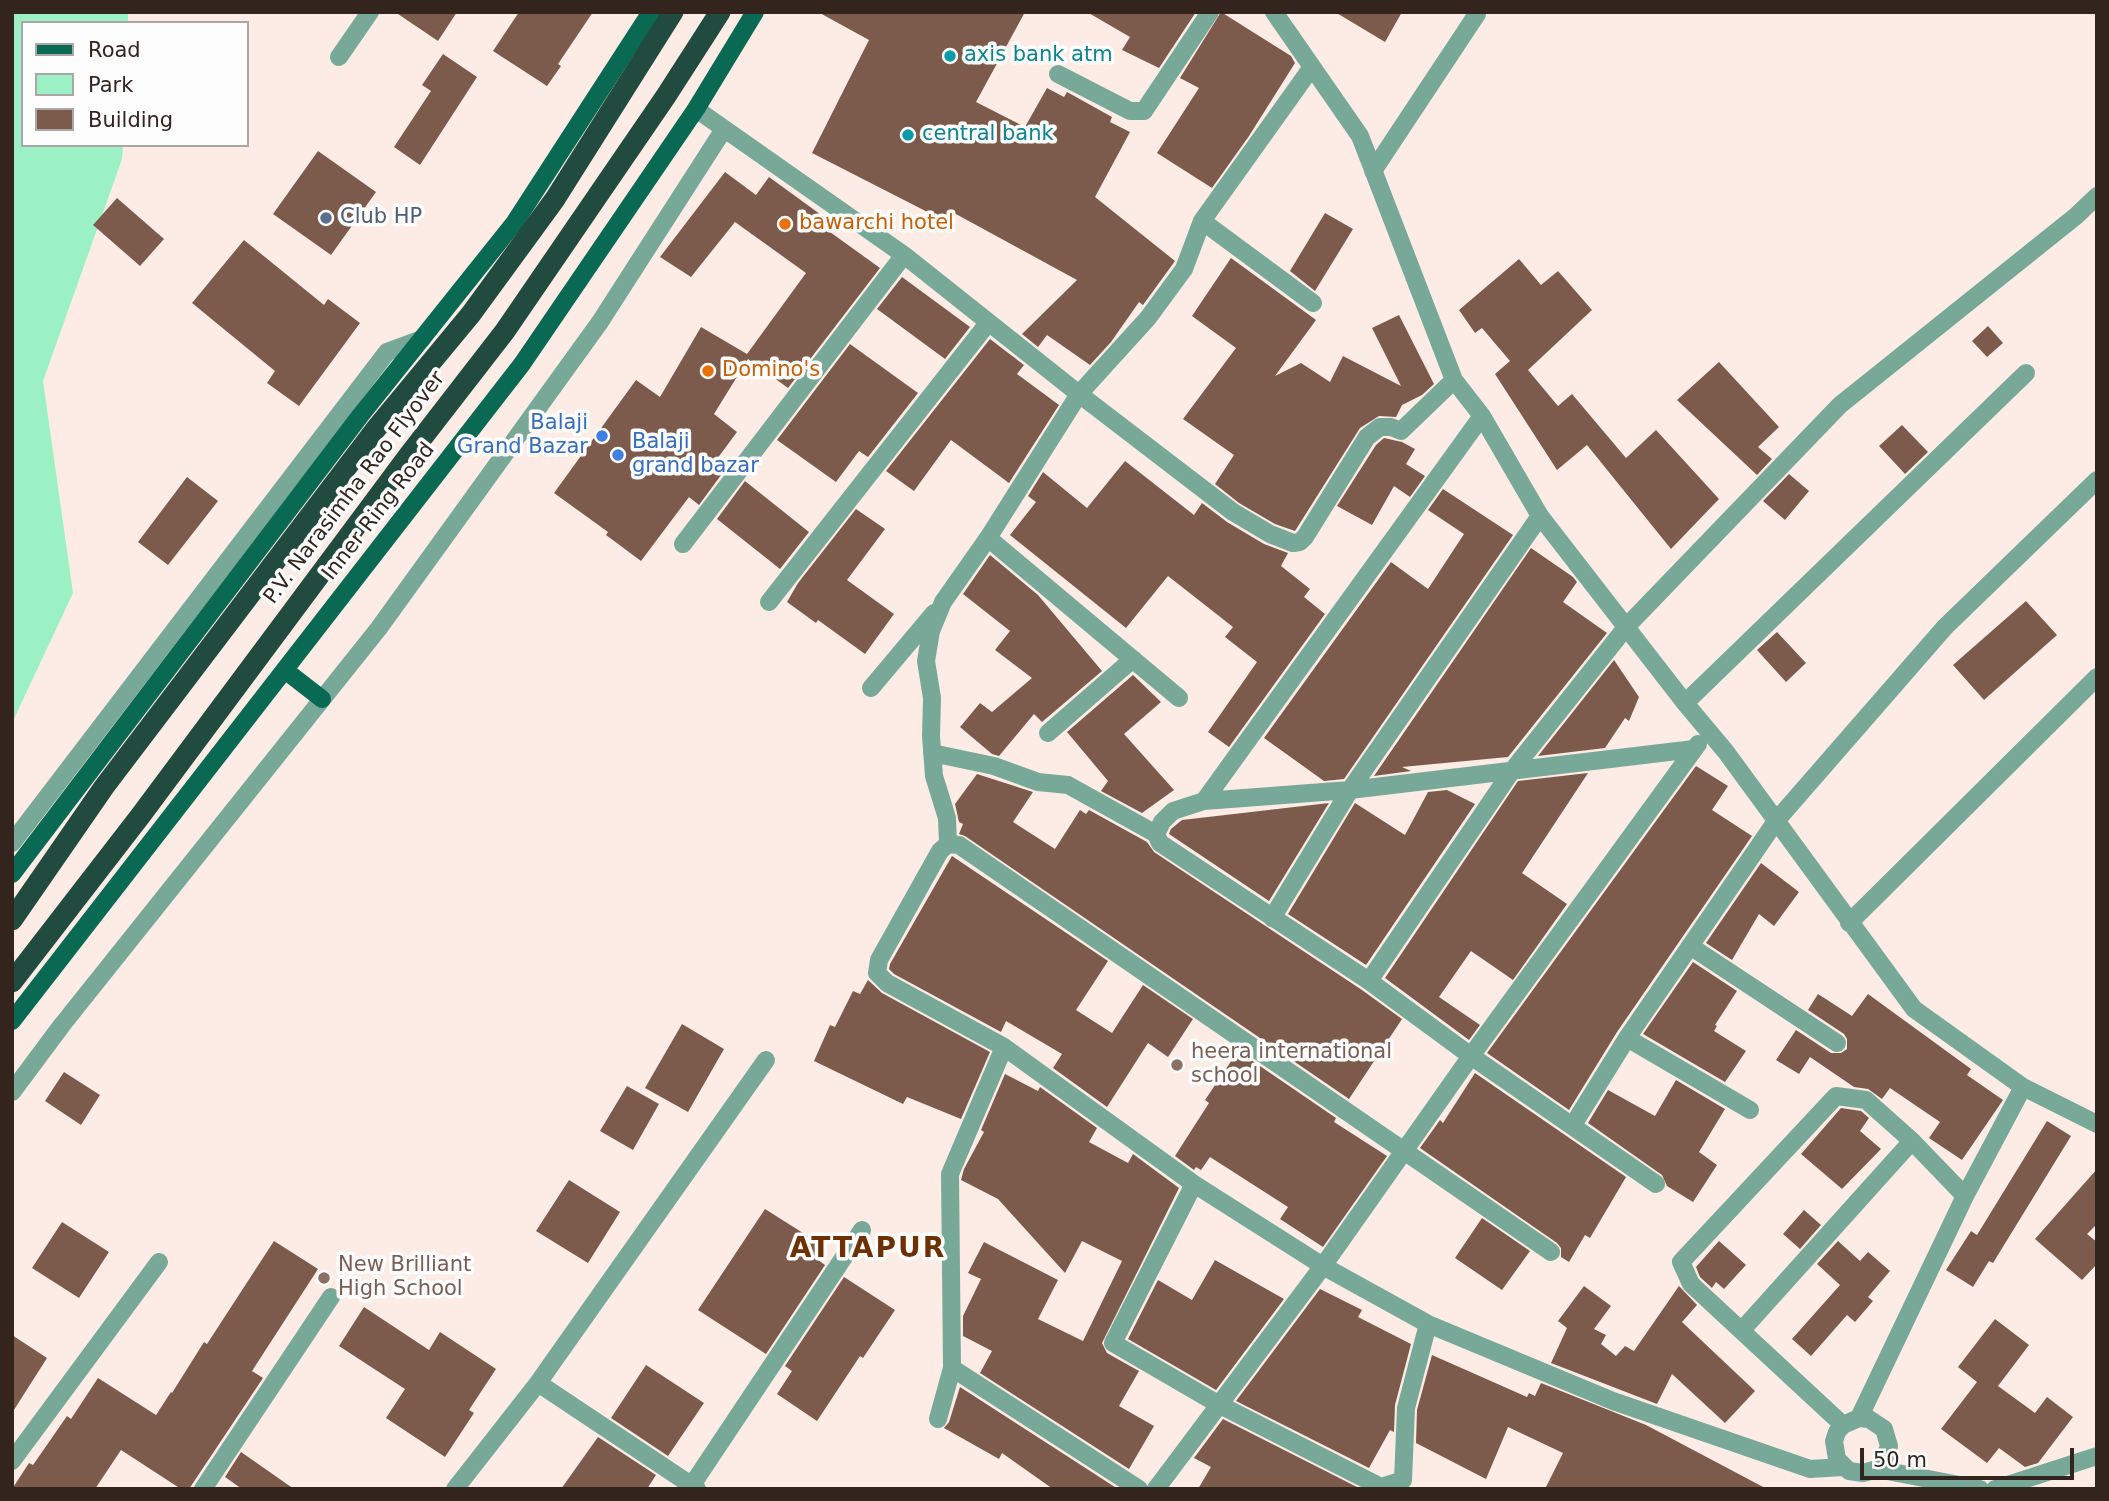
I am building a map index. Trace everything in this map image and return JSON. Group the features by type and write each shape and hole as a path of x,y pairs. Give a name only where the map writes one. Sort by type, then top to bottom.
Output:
{"highway":[{"name":"P.V. Narasimha Rao Flyover","path":"12,920 104,786 375,430 471,314 555,199 673,12"},
{"name":"P.V. Narasimha Rao Flyover","path":"12,982 141,815 409,454 505,331 601,193 720,12"}],"main road":[{"path":"12,874 189,639 515,222 651,12"},
{"name":"Inner Ring Road","path":"12,1021 522,364 696,109 755,12"},
{"path":"286,671 322,699"}],"street":[{"path":"340,57 370,12"},
{"path":"1058,74 1130,111 1144,111 1210,12"},
{"path":"1274,12 1360,135 1454,380 1482,416 1540,516 1685,704 1709,730 1914,1009 2023,1087 2097,1124"},
{"path":"1373,171 1477,14"},
{"path":"871,688 943,602 988,538 1079,394 1148,317 1184,269 1202,221 1312,66"},
{"path":"696,109 904,255 1233,512 1270,534 1293,543 1306,537 1367,437 1380,427 1401,431 1454,380"},
{"path":"12,1092 434,554 600,322 724,129"},
{"path":"1369,981 1511,772 1627,626 1840,405 2076,216 2097,196"},
{"path":"1202,221 1313,303"},
{"path":"683,544 904,255"},
{"path":"769,602 988,323"},
{"path":"12,843 387,352 422,339"},
{"path":"1685,704 2026,373"},
{"path":"1205,801 1482,416"},
{"path":"1573,1125 1627,1038 1776,821 1945,628 2097,480"},
{"path":"1272,918 1350,790 1540,516"},
{"path":"988,538 1179,698"},
{"path":"943,602 931,631 926,661 932,698 934,776 947,818 948,844"},
{"path":"1048,733 1133,659"},
{"path":"1849,923 2097,677"},
{"path":"1156,1489 1324,1266 1471,1056 1709,730"},
{"path":"1156,834 1162,822 1173,811 1205,801 1350,790 1694,749"},
{"path":"932,753 994,766 1038,782 1068,785 1156,834 1160,844 1369,981 1471,1056 1656,1184"},
{"path":"1551,1252 960,845 948,844 940,851 879,960 877,973 887,984 1004,1047 1194,1184 1324,1266 1428,1324 1613,1401 1810,1469 1850,1476 1877,1469 1980,1489"},
{"path":"1690,946 1837,1043"},
{"path":"1627,1038 1750,1110"},
{"path":"938,1419 952,1368 950,1174 1004,1047"},
{"path":"455,1489 538,1383 766,1060"},
{"path":"1850,1476 1837,1459 1834,1441 1851,1422 2023,1087"},
{"path":"1877,1469 1888,1455 1888,1437 1877,1423 1851,1422 1691,1284 1681,1262 1836,1096 1866,1100 1912,1140 1965,1196"},
{"path":"1742,1330 1912,1140"},
{"path":"1194,1184 1113,1343 1218,1404 1381,1487 1402,1480 1406,1408 1428,1324"},
{"path":"538,1383 694,1487 862,1230"},
{"path":"12,1461 159,1262"},
{"path":"204,1489 331,1297"},
{"path":"952,1368 1139,1489"},
{"path":"1995,1489 2097,1456"}],"green space":[{"path":"12,12 128,12 128,21 21,21 21,147 123,147 122,159 43,381 73,593 12,723"}],"building":[{"path":"395,12 457,12 438,41"},
{"path":"519,12 593,12 558,64 561,66 547,86 493,51"},
{"path":"818,12 1025,12 976,102 1025,127 1047,88 1064,97 1067,92 1112,117 1110,122 1130,132 1095,197 1175,261 1143,305 1139,302 1111,342 1090,365 1047,335 1038,347 1022,334 1077,280 954,213 949,223 812,153 869,40"},
{"path":"1087,12 1196,12 1159,68 1122,50 1130,37"},
{"path":"1221,12 1291,56 1295,63 1212,188 1157,153 1199,88 1180,78"},
{"path":"1335,12 1402,12 1385,42"},
{"path":"443,54 477,77 420,165 394,147 431,91 422,85"},
{"path":"318,151 376,192 331,255 273,214"},
{"path":"725,172 756,195 769,177 835,225 830,232 880,268 788,388 748,359 714,414 737,432 717,459 727,467 699,505 689,497 641,561 606,535 608,532 554,493 636,380 660,397 701,327 747,354 806,273 735,222 691,277 660,257"},
{"path":"117,198 164,239 140,266 93,225"},
{"path":"1325,213 1353,229 1315,291 1290,271"},
{"path":"244,240 324,305 328,299 360,323 299,406 267,383 275,371 192,303"},
{"path":"1231,258 1316,320 1275,376 1301,363 1330,382 1343,356 1401,386 1372,328 1399,315 1434,384 1422,395 1402,405 1396,417 1379,416 1360,428 1295,531 1275,524 1239,503 1215,484 1234,455 1183,419 1236,348 1192,316"},
{"path":"1519,259 1541,285 1558,271 1592,310 1528,370 1558,406 1572,394 1626,458 1656,430 1719,499 1671,549 1587,445 1557,470 1495,374 1510,361 1482,328 1475,333 1459,310"},
{"path":"902,277 970,327 945,359 877,309"},
{"path":"1988,326 2003,343 1987,357 1972,341"},
{"path":"990,339 1024,365 1017,374 1059,405 1009,483 951,440 914,491 886,471"},
{"path":"850,344 918,393 868,457 859,451 836,482 777,440"},
{"path":"1719,362 1779,427 1758,447 1772,459 1757,475 1677,400"},
{"path":"1902,425 1928,452 1905,474 1879,446"},
{"path":"1384,438 1402,442 1415,449 1406,464 1425,476 1410,497 1394,486 1372,525 1337,506 1376,445"},
{"path":"1125,461 1194,515 1202,503 1264,544 1288,553 1281,566 1310,589 1304,597 1325,614 1229,747 1208,732 1257,662 1225,637 1233,627 1168,576 1126,628 1010,535 1036,502 1028,496 1043,472 1087,508"},
{"path":"1789,474 1809,491 1785,520 1763,501"},
{"path":"187,477 218,501 168,565 138,542"},
{"path":"745,481 809,532 780,569 717,519"},
{"path":"1443,489 1513,535 1344,779 1324,781 1264,738 1391,562 1428,589 1464,534 1428,510"},
{"path":"856,509 885,529 847,580 894,614 865,654 818,620 816,623 787,602 798,583"},
{"path":"1531,548 1577,582 1563,602 1607,633 1508,757 1402,767 1411,771 1374,776"},
{"path":"990,555 1038,595 1102,671 1042,722 1034,714 999,756 992,754 960,727 980,703 992,712 1032,678 995,650 1010,631 963,594"},
{"path":"2026,601 2057,635 1984,700 1953,665"},
{"path":"1777,632 1806,663 1786,682 1757,650"},
{"path":"1614,660 1639,697 1629,721 1625,718 1605,748 1538,756"},
{"path":"1133,675 1161,702 1124,734 1174,790 1142,813 1101,791 1108,781 1067,732"},
{"path":"1696,766 1728,786 1712,810 1752,836 1617,1032 1569,1110 1487,1053"},
{"path":"1588,773 1522,873 1567,904 1513,980 1471,951 1439,997 1480,1025 1469,1040 1385,978 1518,781"},
{"path":"977,774 1033,792 1013,822 1055,849 1080,810 1086,814 1089,810 1147,842 1154,852 1402,1019 1349,1099 959,834 963,824 959,822 955,804"},
{"path":"1447,790 1475,804 1366,965 1288,914 1355,803 1405,835 1428,792"},
{"path":"1329,803 1269,901 1169,834 1182,820"},
{"path":"952,856 1108,961 1076,1010 1112,1033 1143,985 1193,1019 1168,1057 1148,1043 1107,1107 1053,1068 1062,1054 1006,1021 1001,1032 894,974 889,969 890,964"},
{"path":"1761,863 1799,892 1774,926 1759,914 1732,960 1706,943"},
{"path":"1693,962 1737,991 1715,1025 1717,1026 1714,1031 1746,1051 1725,1082 1643,1034"},
{"path":"868,980 882,993 990,1052 961,1119 907,1097 903,1104 814,1061 830,1025 835,1027 853,991 860,994"},
{"path":"1818,994 1852,1016 1868,994 1971,1069 1967,1075 2003,1100 1962,1160 1929,1138 1940,1122 1890,1088 1882,1099 1868,1089 1854,1087 1810,1057 1799,1074 1776,1060 1796,1030 1831,1053 1841,1053 1847,1049 1844,1034 1808,1010"},
{"path":"682,1024 724,1049 688,1112 645,1088"},
{"path":"1238,1051 1336,1118 1334,1122 1387,1156 1323,1247 1280,1219 1288,1207 1210,1157 1201,1170 1196,1167 1194,1170 1175,1156 1209,1103 1205,1100"},
{"path":"64,1072 100,1095 81,1125 45,1101"},
{"path":"1475,1073 1626,1177 1590,1238 1585,1235 1569,1262 1561,1257 1561,1248 1557,1243 1420,1148 1440,1120 1443,1123"},
{"path":"1005,1074 1038,1091 1040,1087 1097,1128 1089,1142 1128,1163 1133,1154 1179,1188 1102,1343 1107,1353 1139,1371 1119,1406 1154,1426 1129,1469 980,1373 992,1351 963,1336 963,1316 981,1279 968,1273 984,1242 1058,1280 1038,1319 1083,1341 1122,1261 1082,1241 1065,1273 998,1199 961,1180 984,1132 981,1130"},
{"path":"1676,1080 1725,1109 1699,1152 1717,1165 1693,1202 1667,1186 1662,1175 1588,1123 1608,1090 1655,1116"},
{"path":"627,1086 659,1104 633,1150 600,1131"},
{"path":"1841,1108 1861,1111 1869,1118 1860,1131 1881,1149 1842,1189 1801,1154"},
{"path":"2047,1121 2071,1136 1993,1263 1989,1261 1973,1287 1946,1270 1971,1231 1977,1235"},
{"path":"2097,1169 2097,1224 2087,1234 2097,1242 2097,1264 2082,1280 2035,1239"},
{"path":"569,1180 620,1212 588,1263 536,1231"},
{"path":"765,1209 822,1245 814,1257 825,1265 766,1354 698,1310"},
{"path":"1804,1210 1821,1225 1800,1249 1783,1234"},
{"path":"1482,1218 1530,1251 1502,1290 1455,1258"},
{"path":"62,1222 109,1252 79,1298 32,1268"},
{"path":"274,1241 318,1269 252,1371 263,1378 189,1489 181,1489 121,1450 95,1489 12,1489 29,1463 33,1465 67,1416 71,1419 98,1378 156,1415 204,1342 207,1344"},
{"path":"1719,1241 1746,1265 1724,1289 1716,1282 1712,1288 1700,1277 1696,1267"},
{"path":"1838,1241 1860,1261 1868,1252 1890,1271 1868,1297 1873,1301 1855,1322 1847,1315 1811,1356 1792,1339 1840,1285 1817,1264"},
{"path":"1215,1260 1284,1299 1216,1390 1128,1339 1158,1280 1192,1300"},
{"path":"844,1277 895,1310 863,1358 860,1356 817,1421 777,1394 792,1371 785,1366"},
{"path":"1584,1286 1611,1306 1594,1329 1606,1335 1601,1344 1616,1356 1625,1346 1634,1351 1679,1286 1697,1305 1682,1322 1755,1391 1725,1423 1672,1374 1657,1404 1551,1363 1567,1328 1558,1321"},
{"path":"1320,1289 1362,1310 1358,1317 1411,1344 1395,1405 1394,1432 1390,1430 1369,1468 1236,1401"},
{"path":"364,1307 429,1350 440,1332 496,1369 469,1410 474,1413 445,1457 386,1418 405,1389 339,1346"},
{"path":"1995,1319 2029,1345 1998,1386 2035,1413 2047,1397 2073,1417 2038,1463 2025,1467 1999,1448 1987,1463 1941,1429 1977,1382 1958,1367"},
{"path":"12,1335 47,1358 12,1413"},
{"path":"1432,1355 1527,1397 1529,1393 1535,1396 1541,1383 1646,1425 1767,1489 1545,1489 1563,1453 1508,1427 1486,1479 1416,1443 1417,1410"},
{"path":"646,1365 704,1403 668,1456 611,1418"},
{"path":"960,1387 1118,1489 1053,1489 1002,1453 999,1459 944,1428 949,1422"},
{"path":"1223,1419 1359,1488 1198,1489 1211,1467 1194,1458"},
{"path":"598,1437 656,1475 647,1489 561,1489"},
{"path":"241,1452 294,1489 242,1489 225,1477"}],"place":[{"name":"axis bank atm","path":"950,56"},
{"name":"central bank","path":"908,135"},
{"name":"Club HP","path":"326,218"},
{"name":"bawarchi hotel","path":"785,224"},
{"name":"Domino's","path":"708,371"},
{"name":"Balaji Grand Bazar","path":"602,436"},
{"name":"Balaji grand bazar","path":"618,455"},
{"name":"heera international school","path":"1177,1065"},
{"name":"New Brilliant High School","path":"324,1278"}],"district":[{"name":"ATTAPUR","path":"868,1250"}]}
